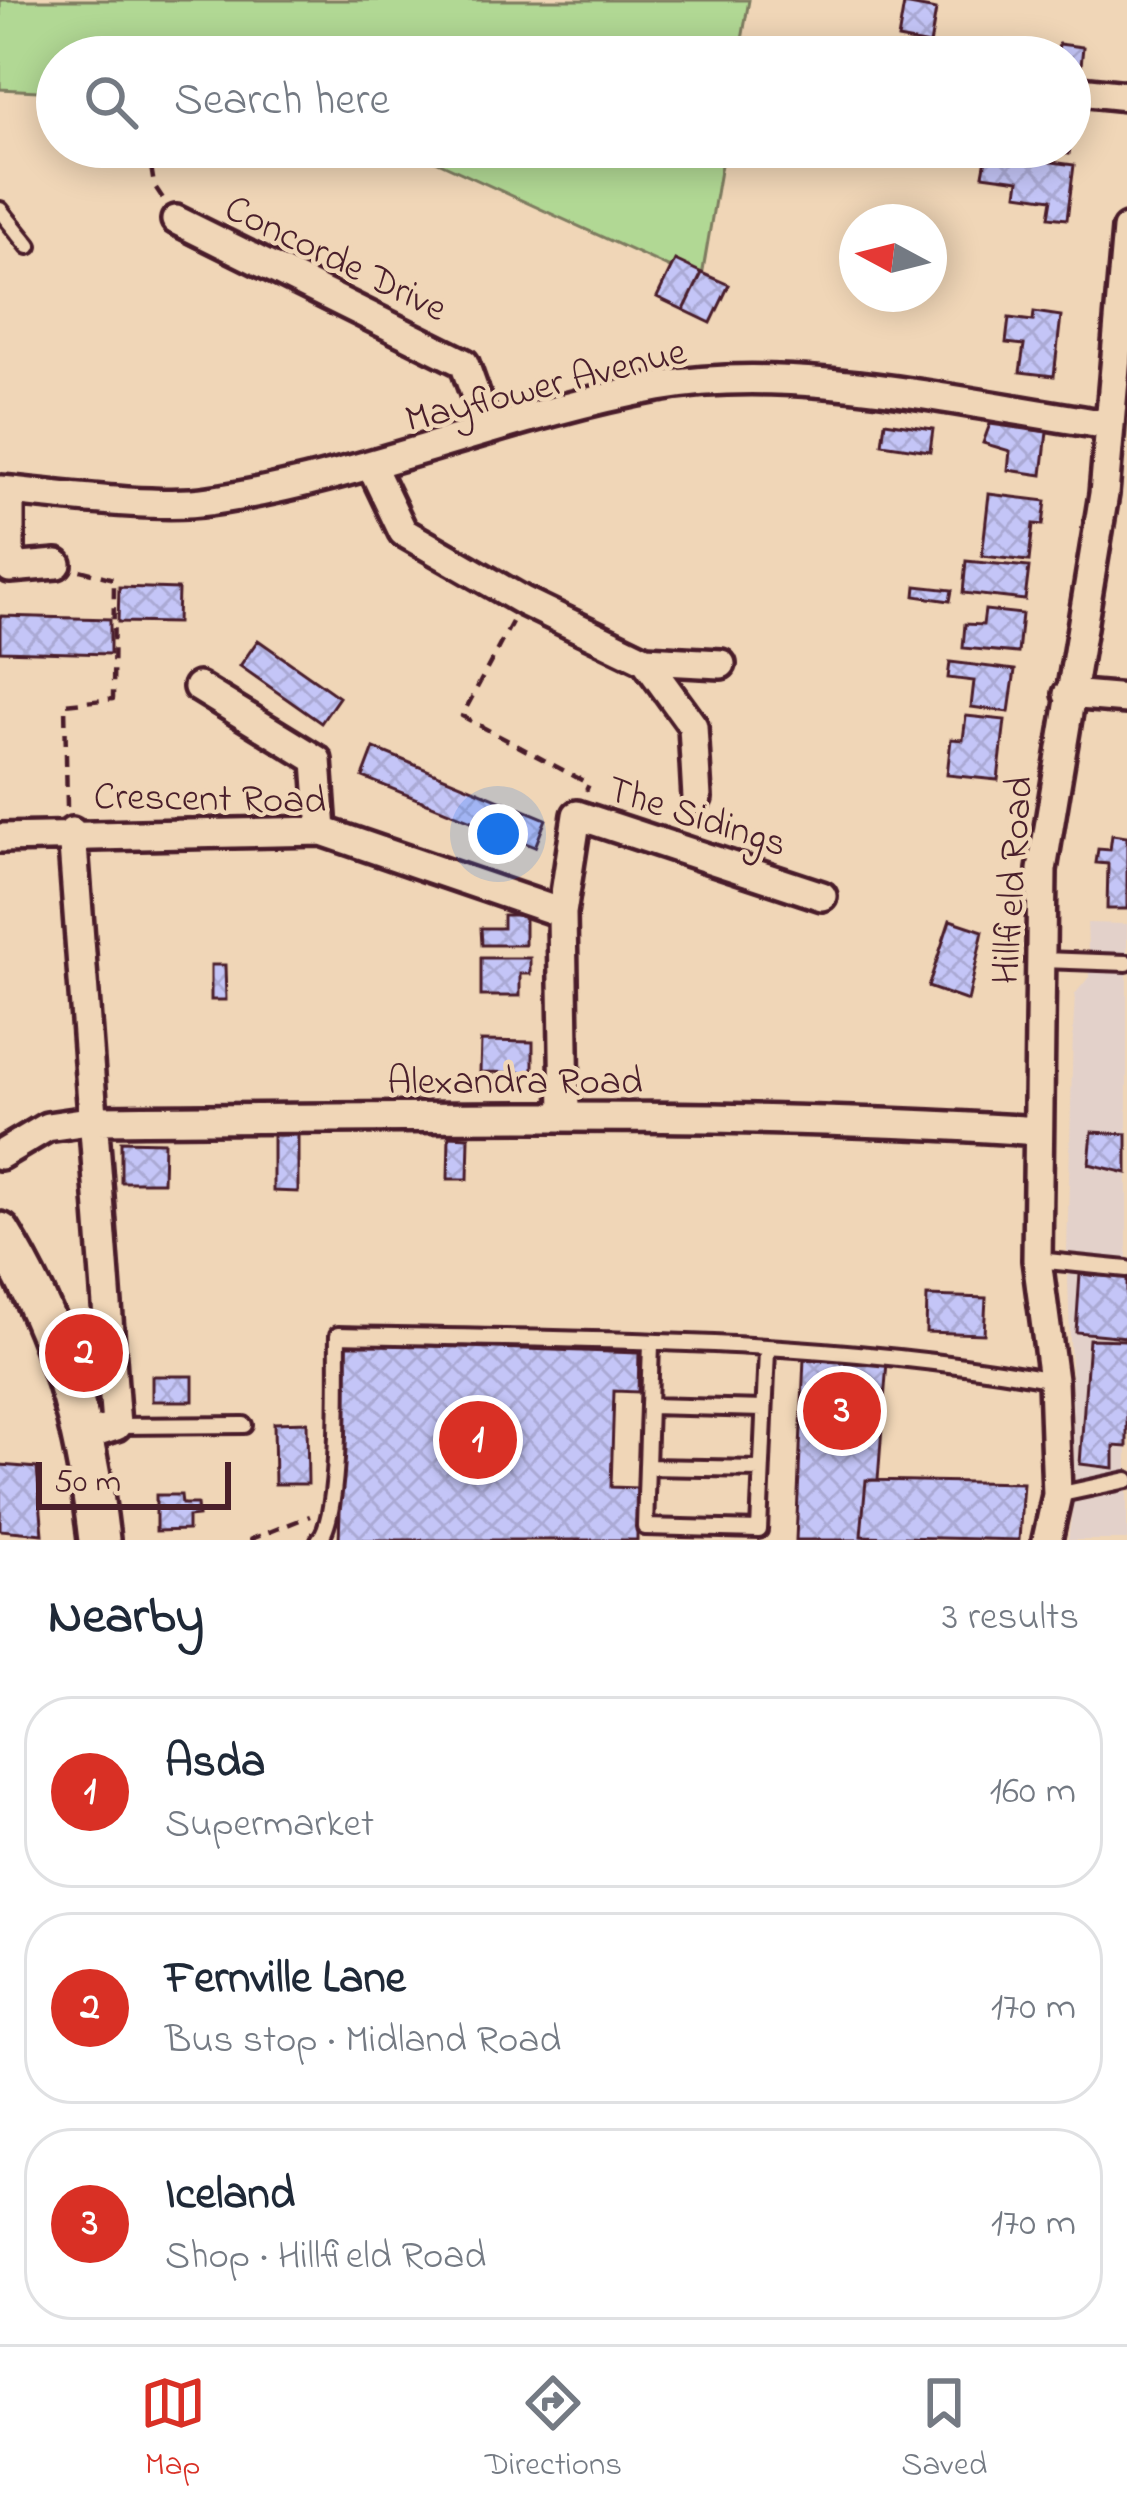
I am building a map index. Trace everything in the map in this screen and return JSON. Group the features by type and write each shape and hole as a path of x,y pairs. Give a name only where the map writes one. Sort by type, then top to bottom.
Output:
{"street":[{"path":"1091,92 1127,96"},
{"name":"Concorde Drive","path":"176,220 464,363 488,430"},
{"name":"Hillfield Road","path":"1047,1540 1057,1495 1053,1380 1037,1261 1042,870 1104,494 1127,229"},
{"name":"Mayflower Avenue","path":"5,491 204,502 372,467 488,430 660,387 768,377 1109,425"},
{"path":"372,467 403,532 524,601 645,660 722,664"},
{"path":"5,491 10,568 57,564"},
{"path":"645,660 693,726 697,798"},
{"path":"198,687 316,760 322,831"},
{"path":"1068,694 1127,699"},
{"name":"The Sidings","path":"562,913 577,815 822,896"},
{"name":"Crescent Road","path":"0,838 72,832 322,831 562,913"},
{"path":"72,832 96,1120 100,1540"},
{"path":"562,913 565,1117"},
{"name":"Alexandra Road","path":"0,1155 47,1127 96,1120 565,1117 909,1122 1037,1131"},
{"path":"0,1233 41,1300 100,1431"}],"lane":[{"path":"0,210 29,246"},
{"path":"1042,961 1127,963"},
{"path":"1037,1261 1127,1269"},
{"path":"319,1540 327,1531 330,1508 338,1336 651,1344 951,1361 1053,1380"},
{"path":"651,1344 645,1527 759,1530 766,1351"},
{"path":"649,1406 764,1409"},
{"path":"100,1431 244,1424"},
{"path":"647,1467 761,1469"},
{"path":"1057,1495 1127,1480"}],"path":[{"path":"151,168 154,185 176,220"},
{"path":"57,564 113,579 113,699 64,704 72,832"},
{"path":"524,601 462,716 589,784"},
{"path":"249,1540 330,1508"}],"shaded area":[{"path":"1087,923 1127,924 1127,1540 1068,1540 1075,1488 1067,1251 1073,1031 1075,994 1089,977"}],"green space":[{"path":"0,0 749,0 743,36 36,36 36,91 0,89"},
{"path":"451,168 720,168 701,282"}],"building":[{"path":"904,4 936,10 932,36 899,36"},
{"path":"984,168 1074,168 1067,219 1049,217 1052,199 1017,194 1019,180 983,175"},
{"path":"675,260 702,273 684,310 657,297"},
{"path":"702,273 729,285 711,323 684,310"},
{"path":"1034,312 1061,316 1054,376 1020,372 1024,345 1006,343 1009,318 1033,321"},
{"path":"885,422 933,429 930,451 882,444"},
{"path":"990,424 1047,432 1042,475 1008,470 1010,451 983,443"},
{"path":"989,494 1046,501 1043,525 1033,524 1029,561 982,556"},
{"path":"966,561 1029,567 1025,600 963,593"},
{"path":"916,586 952,590 950,601 915,596"},
{"path":"119,587 178,589 177,623 118,622"},
{"path":"985,610 1022,614 1018,653 963,648 965,624 983,625"},
{"path":"0,616 110,619 110,654 0,651"},
{"path":"258,640 339,697 321,723 240,666"},
{"path":"950,662 1015,670 1009,712 971,707 974,681 948,678"},
{"path":"966,716 1005,720 998,780 947,775 951,739 963,740"},
{"path":"374,748 546,819 535,847 363,777"},
{"path":"1112,835 1127,837 1127,909 1107,909 1108,864 1096,863 1098,849 1110,850"},
{"path":"503,915 525,915 525,945 482,945 481,928 503,928"},
{"path":"950,920 983,931 968,1001 928,987"},
{"path":"481,958 530,958 530,974 520,974 520,996 481,996"},
{"path":"211,965 225,965 226,1000 211,1000"},
{"path":"481,1041 533,1042 533,1073 480,1072"},
{"path":"1092,1132 1127,1134 1127,1173 1089,1164"},
{"path":"273,1135 298,1135 298,1192 273,1191"},
{"path":"449,1136 469,1137 468,1179 448,1179"},
{"path":"121,1141 164,1142 163,1182 121,1182"},
{"path":"1080,1274 1127,1278 1127,1337 1076,1332"},
{"path":"927,1296 986,1298 984,1334 926,1332"},
{"path":"1089,1339 1127,1340 1127,1447 1114,1446 1114,1468 1080,1464"},
{"path":"346,1343 639,1353 638,1392 614,1391 611,1487 637,1488 637,1540 339,1540"},
{"path":"804,1358 887,1362 878,1480 866,1480 861,1536 884,1540 796,1540"},
{"path":"152,1376 193,1376 193,1401 152,1401"},
{"path":"307,1422 308,1484 275,1484 274,1423"},
{"path":"0,1465 37,1468 43,1534 0,1530"},
{"path":"866,1480 1023,1483 1019,1540 861,1536"},
{"path":"156,1495 181,1495 182,1504 197,1504 198,1516 188,1517 188,1530 156,1531"}],"place":[{"name":"Fernville Lane","path":"84,1353"},
{"name":"Iceland","path":"842,1411"},
{"name":"Asda","path":"478,1440"}]}
